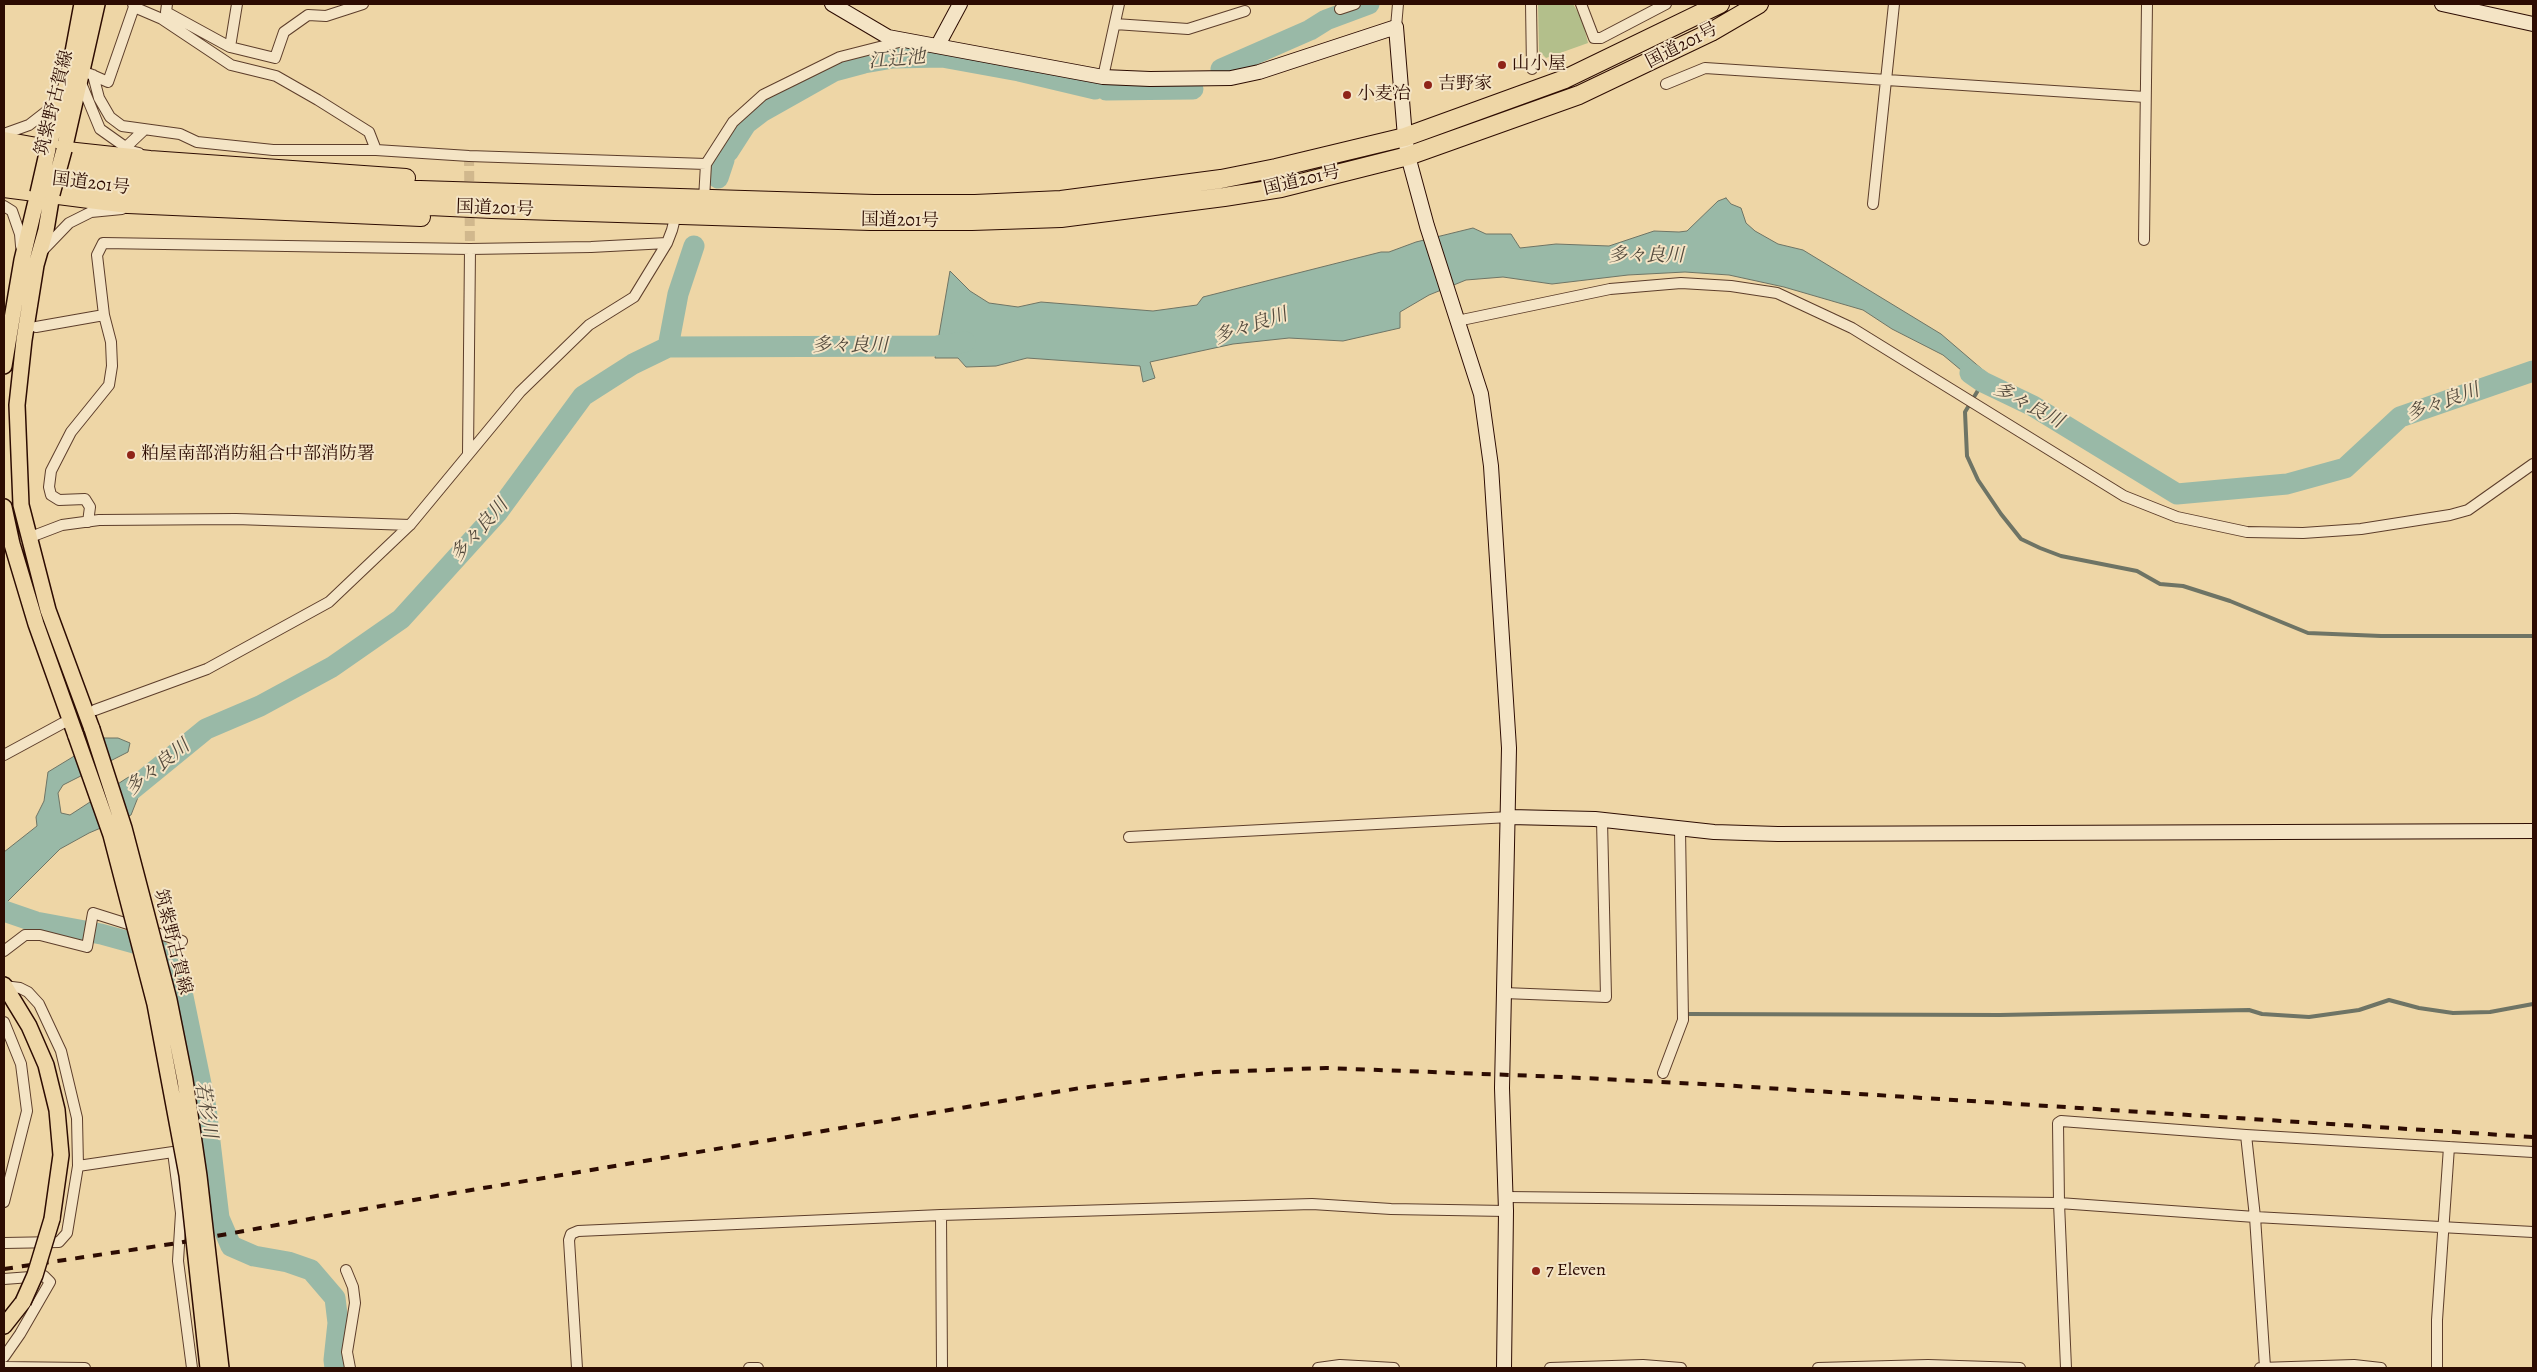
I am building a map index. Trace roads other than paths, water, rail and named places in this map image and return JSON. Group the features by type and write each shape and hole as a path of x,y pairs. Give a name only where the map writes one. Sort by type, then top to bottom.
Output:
{"highway":[{"name":"国道201号","path":"4,156 222,181 355,188 920,204 1061,200 1221,178 1276,168 1404,137 1565,79 1720,4"},
{"name":"国道201号","path":"4,173 122,188 221,196 492,209 870,221 972,221 1060,218 1152,207 1272,189 1408,156 1579,95 1711,32 1759,4"},
{"path":"4,141 56,150 246,169 566,187 634,197"},
{"path":"4,188 128,204 377,216 585,220 620,212"}],"main road":[{"name":"筑紫野古賀線","path":"81,77 82,4"},
{"name":"筑紫野古賀線","path":"4,366 22,260 45,194 56,150 81,77 97,4"},
{"name":"筑紫野古賀線","path":"45,194 39,254 24,340 18,405 21,505 48,610 92,729 124,828 169,1000 185,1080 199,1176 221,1368"},
{"name":"筑紫野古賀線","path":"4,507 8,546 110,835 155,1004 187,1175 208,1368"},
{"path":"8,546 28,538"},
{"path":"4,986 29,1026 46,1065 57,1110 61,1155 52,1219 35,1274 23,1302 4,1326"}],"street":[{"path":"166,4 166,12 230,48 275,58 284,32 308,15 326,16 363,4"},
{"path":"230,48 237,4"},
{"path":"308,15 309,4"},
{"path":"832,4 870,28 888,37 904,41 938,45 1103,77 1150,79 1231,78 1259,72 1396,26"},
{"path":"938,45 960,4"},
{"path":"1103,77 1119,4"},
{"path":"1340,9 1355,4"},
{"path":"1398,4 1396,26 1404,137 1430,236 1481,394 1487,428 1509,739 1510,817 1502,1088 1506,1204 1504,1368"},
{"path":"1531,4 1532,70"},
{"path":"1581,4 1594,38 1601,38 1666,4"},
{"path":"1873,204 1894,4"},
{"path":"2144,240 2147,4"},
{"path":"2442,4 2533,24"},
{"path":"81,77 108,82 134,6 162,19 231,65 276,76 318,100 369,132 376,150"},
{"path":"1115,24 1188,30 1245,12"},
{"path":"704,199 706,164 733,122 763,95 840,56 904,41"},
{"path":"1666,84 1705,68 2145,98"},
{"path":"81,77 99,98 110,117 122,126 180,134 197,142 274,150 376,150 470,156 706,164"},
{"path":"4,134 29,124 47,111 81,77"},
{"path":"81,77 100,129 125,148 131,151 246,169"},
{"path":"125,148 144,130"},
{"path":"4,206 12,211 20,234 22,260"},
{"path":"39,254 69,223 92,212 160,206"},
{"path":"95,710 207,669 329,602 410,525 520,392 589,325 634,297 666,243 676,214"},
{"path":"88,522 90,507 85,499 59,500 51,495 49,486 51,471 71,432 109,384 112,366 111,342 104,315 97,255 103,243 470,249 591,248 666,243"},
{"path":"468,454 470,249"},
{"path":"1456,316 1610,288 1681,283 1731,286 1778,293 1852,328 2124,496 2177,517 2247,532 2303,533 2361,529 2468,510 2533,464"},
{"path":"36,327 104,315"},
{"path":"28,538 62,526 88,522 236,519 410,525"},
{"path":"4,755 63,723"},
{"path":"1129,836 1510,817 1602,820 1714,832 1778,834 2533,831"},
{"path":"1504,993 1606,997 1602,820"},
{"path":"1663,1073 1683,1020 1680,829"},
{"path":"4,951 25,935 40,934 87,947 93,913 182,941"},
{"path":"4,986 20,988 28,992 39,1004 61,1050 77,1118 78,1166 68,1233 59,1242 4,1243"},
{"path":"4,1022 21,1064 27,1112 4,1202"},
{"path":"2066,1368 2059,1203 2058,1123 2061,1121 2246,1135 2533,1152"},
{"path":"2246,1135 2255,1217 2262,1368 2354,1365 2381,1368"},
{"path":"2437,1368 2437,1320 2449,1147"},
{"path":"78,1166 173,1152 181,1213 178,1262 192,1368"},
{"path":"577,1368 569,1240 571,1234 588,1230 941,1215 1312,1204 1391,1209 1506,1204 2059,1203 2255,1217 2533,1232"},
{"path":"941,1215 942,1368"},
{"path":"346,1270 353,1288 355,1303 347,1352 350,1368"},
{"path":"4,1280 44,1276 50,1282 20,1334 4,1357"},
{"path":"1318,1368 1340,1365 1394,1368"},
{"path":"1550,1368 1643,1365 1681,1368"},
{"path":"1818,1368 1928,1365 2020,1368"},
{"path":"4,1367 85,1368"},
{"path":"749,1368 758,1368"}],"water":[{"path":"1726,198 1731,204 1741,208 1746,223 1755,231 1778,244 1803,250 1941,334 1997,382 1991,395 1943,355 1892,329 1863,310 1784,287 1729,275 1685,272 1628,275 1552,284 1503,277 1466,280 1429,295 1400,312 1400,328 1343,341 1289,338 1233,344 1150,362 1155,378 1143,382 1140,366 1027,358 996,366 966,367 958,358 935,358 950,271 970,291 989,303 1018,307 1041,302 1153,311 1197,305 1203,297 1381,252 1389,252 1416,242 1473,228 1486,234 1511,234 1520,248 1556,244 1609,246 1654,231 1687,231 1718,201"},
{"path":"104,738 118,738 130,743 128,752 63,785 58,793 61,813 70,815 127,778 147,768 148,772 131,815 89,833 60,849 6,903 4,911 4,852 37,826 36,817 44,801 48,772"}],"waterway":[{"name":"江辻池","path":"1221,69 1310,30 1326,20 1369,4"},
{"name":"江辻池","path":"728,152 746,124 763,111 834,71 893,58 942,57 1019,71 1095,89"},
{"name":"江辻池","path":"1106,90 1193,89"},
{"name":"江辻池","path":"718,178 724,160"},
{"name":"江辻池","path":"668,347 678,294 694,246"},
{"name":"多々良川","path":"124,796 206,729 260,706 332,667 401,619 497,513 583,396 633,364 668,347 937,346 965,342"},
{"name":"多々良川","path":"1970,373 1983,382 2033,406 2177,494 2287,484 2345,468 2400,417 2533,371"},
{"path":"1983,382 1965,412 1967,456 1978,480 2001,514 2021,539 2040,548 2061,556 2137,571 2160,584 2183,586 2230,601 2308,633 2381,636 2533,636"},
{"name":"若杉川","path":"4,911 36,922 101,934 159,950 178,972 206,1108 219,1218 231,1246 254,1256 288,1262 311,1270 335,1298 338,1323 334,1360 335,1368"},
{"path":"1688,1014 2000,1015 2249,1010 2262,1014 2309,1017 2359,1010 2389,1000 2419,1008 2453,1013 2490,1012 2533,1004"}],"tunnel":[{"path":"469,156 470,249"}],"railway":[{"path":"4,1269 178,1243 436,1196 1080,1088 1215,1072 1326,1068 1563,1077 1720,1085 2533,1137"}],"place":[{"name":"山小屋","path":"1502,65"},
{"name":"吉野家","path":"1428,85"},
{"name":"小麦冶","path":"1347,95"},
{"name":"粕屋南部消防組合中部消防署","path":"131,455"},
{"name":"7 Eleven","path":"1536,1271"}]}
